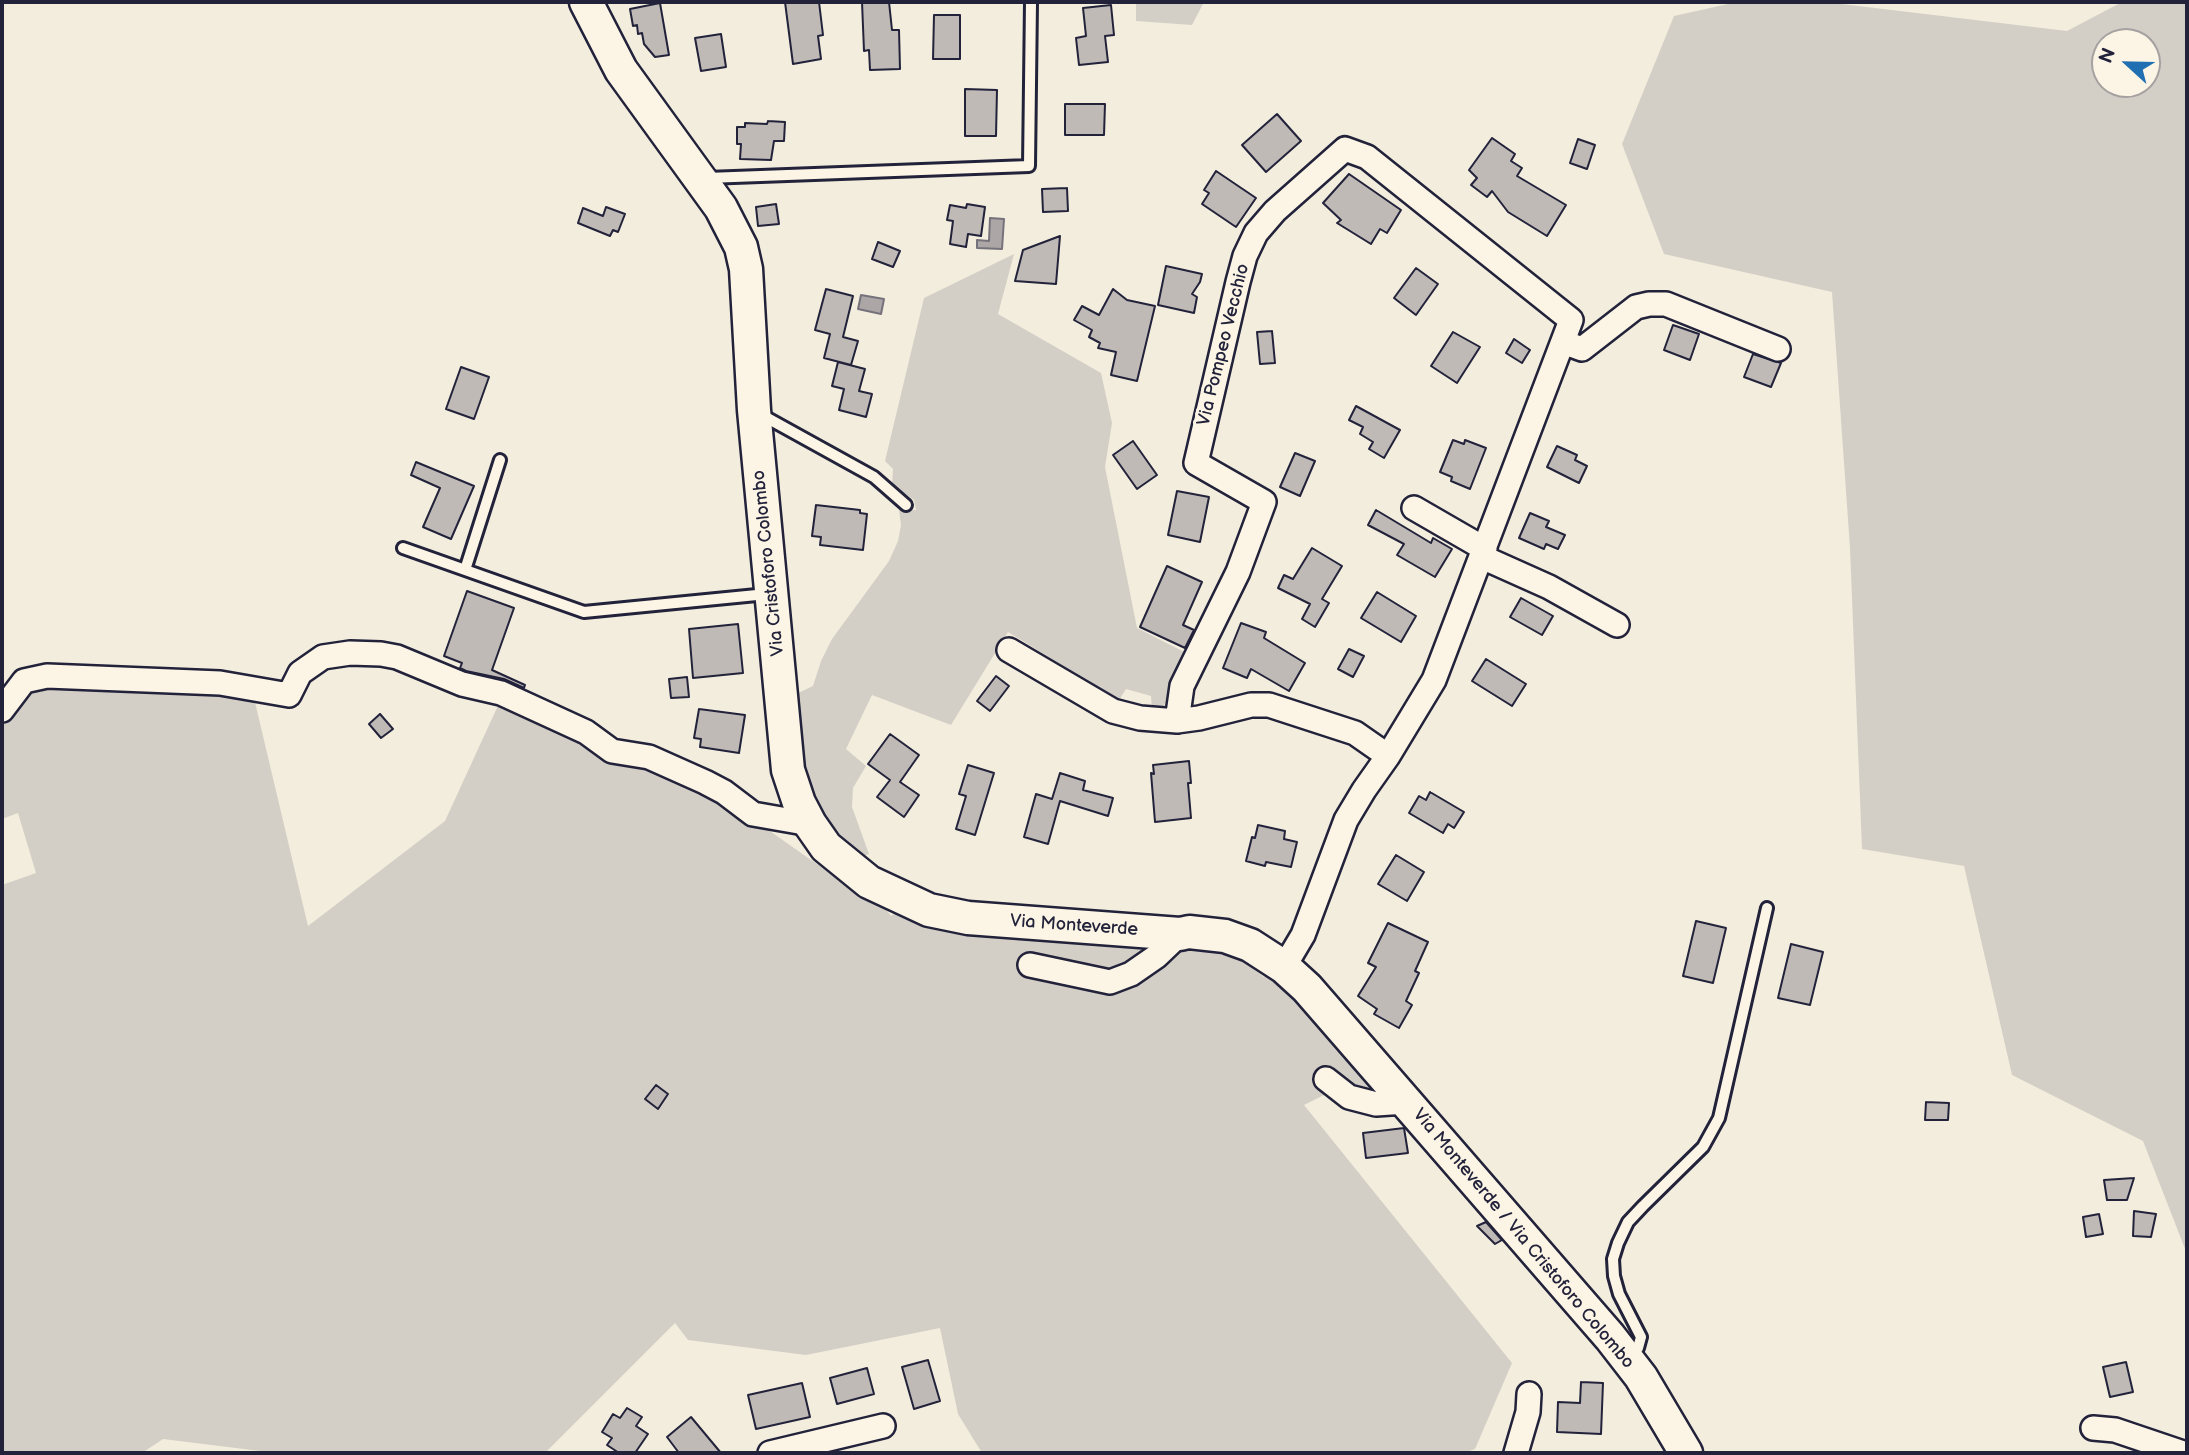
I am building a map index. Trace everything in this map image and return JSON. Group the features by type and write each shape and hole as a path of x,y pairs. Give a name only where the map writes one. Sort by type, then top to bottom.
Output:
{"street":[{"path":"586,2 621,69 720,208 741,247 746,269 754,410"},
{"name":"Via Pompeo Vecchio","path":"1177,721 1182,686 1238,572 1264,502 1196,463 1245,256 1256,233 1275,211 1345,149 1367,157 1571,320 1434,680 1346,820 1291,973"},
{"path":"1563,342 1582,349 1636,307 1666,304 1779,349"},
{"name":"Via Cristoforo Colombo","path":"754,410 788,770 799,803 810,824"},
{"path":"1414,508 1483,553 1617,625"},
{"path":"1009,650 1113,711 1140,718 1177,721 1251,705 1269,705 1355,733 1388,756"},
{"path":"2,710 24,681 47,676 220,683 289,695 300,673 323,657 350,653 381,654 397,657 462,684 502,693 586,732 612,751 649,757 705,782 724,792 753,814 810,824"},
{"name":"Via Monteverde","path":"810,824 827,847 869,882 929,909 968,918 1180,934"},
{"path":"1030,965 1110,982 1132,974 1157,956 1180,934 1189,932 1225,936 1250,945 1291,973 1406,1102"},
{"path":"1326,1079 1349,1097 1376,1104 1406,1102"},
{"name":"Via Monteverde / Via Cristoforo Colombo","path":"1406,1102 1602,1327 1633,1367"},
{"path":"1633,1367 1686,1453"},
{"path":"1516,1453 1528,1412 1529,1394"},
{"path":"770,1453 883,1426"},
{"path":"2093,1429 2115,1430 2181,1453"}],"lane":[{"path":"700,179 1029,166 1031,2"},
{"path":"754,410 874,477 906,505"},
{"path":"465,570 500,460"},
{"path":"403,548 584,612 773,593"},
{"path":"1633,1367 1641,1337 1619,1294 1613,1259 1629,1222 1703,1147 1719,1118 1767,908"}],"shaded area":[{"path":"1136,2 1204,2 1192,25 1136,21"},
{"path":"1737,2 1825,2 2067,31 2122,2 2187,2 2187,1254 2143,1141 2012,1075 1964,866 1862,849 1850,548 1832,292 1664,254 1622,144 1674,16"},
{"path":"990,218 1004,219 1002,249 977,248 977,240 989,241"},
{"path":"1014,254 998,314 1101,373 1112,423 1105,467 1137,628 1190,655 1168,701 1161,708 1152,709 1151,696 1126,689 1119,700 1008,632 951,725 872,695 846,749 866,766 853,788 852,807 869,854 855,859 824,825 800,764 796,694 813,686 832,639 889,561 898,541 901,525 899,510 916,510 914,500 892,485 893,469 885,461 924,298"},
{"path":"861,295 884,299 881,314 858,309"},
{"path":"46,683 254,698 308,926 445,821 501,699 645,762 730,803 811,860 882,904 891,916 899,911 931,926 968,933 1160,942 1117,973 1025,956 1017,961 1019,970 1040,973 1038,980 1048,983 1050,977 1104,988 1184,944 1228,950 1250,960 1252,968 1264,977 1268,970 1291,988 1384,1090 1371,1092 1344,1085 1330,1067 1312,1077 1328,1093 1304,1105 1512,1363 1475,1449 1464,1453 982,1453 958,1414 940,1328 806,1355 688,1340 675,1323 545,1453 276,1453 163,1439 142,1453 2,1453 2,885 36,873 18,813 2,819 2,720 26,691"}],"building":[{"path":"785,2 819,2 823,35 818,36 821,59 793,64"},
{"path":"862,2 889,2 892,30 899,30 900,69 870,70 869,50 864,51"},
{"path":"660,3 669,55 655,57 644,44 642,33 638,34 637,25 633,26 630,9"},
{"path":"1111,5 1114,35 1105,36 1108,62 1079,65 1076,38 1086,36 1083,8"},
{"path":"934,15 960,15 960,59 933,59"},
{"path":"721,34 726,67 701,71 695,38"},
{"path":"965,89 997,90 996,136 965,136"},
{"path":"1065,104 1105,104 1104,135 1065,135"},
{"path":"1277,114 1301,141 1266,172 1242,145"},
{"path":"768,121 785,122 784,141 774,141 771,160 740,159 741,144 737,144 737,127 745,127 745,123 767,124"},
{"path":"1492,138 1515,154 1511,161 1522,168 1517,176 1566,205 1547,236 1508,212 1492,191 1487,197 1471,185 1477,178 1469,170"},
{"path":"1578,139 1595,145 1587,169 1570,163"},
{"path":"1216,171 1256,198 1236,227 1202,204 1209,193 1204,190"},
{"path":"1349,174 1401,210 1387,233 1380,229 1371,244 1337,223 1341,220 1323,203"},
{"path":"1067,188 1068,211 1043,212 1042,189"},
{"path":"776,204 779,224 758,226 756,207"},
{"path":"967,204 985,207 981,236 968,234 966,247 950,244 953,221 947,220 950,205 966,208"},
{"path":"606,207 625,214 618,232 613,230 610,236 578,223 583,208 603,216"},
{"path":"1060,236 1056,284 1015,281 1023,250"},
{"path":"878,242 900,251 893,267 872,259"},
{"path":"1166,266 1202,274 1192,294 1197,297 1194,313 1158,305"},
{"path":"1416,268 1438,284 1416,315 1394,298"},
{"path":"826,289 853,296 843,337 858,341 851,365 824,358 830,334 815,330"},
{"path":"1113,289 1127,300 1155,306 1137,381 1111,375 1116,352 1098,348 1100,343 1089,337 1092,330 1074,320 1082,306 1099,315"},
{"path":"1673,325 1699,334 1690,360 1664,350"},
{"path":"1272,331 1275,363 1260,364 1257,332"},
{"path":"1453,332 1480,347 1457,383 1431,366"},
{"path":"1514,339 1530,350 1522,363 1506,353"},
{"path":"1753,354 1781,363 1771,387 1744,377"},
{"path":"838,362 865,369 859,391 872,394 866,417 839,410 844,389 832,386"},
{"path":"461,367 489,377 474,419 446,409"},
{"path":"1356,406 1400,430 1384,458 1369,449 1373,442 1360,434 1363,427 1349,420"},
{"path":"1453,440 1464,444 1465,440 1486,448 1470,489 1451,481 1452,477 1440,472"},
{"path":"1133,441 1157,475 1137,489 1113,455"},
{"path":"1557,446 1577,455 1575,460 1587,466 1579,483 1547,467"},
{"path":"1295,453 1315,461 1300,496 1280,487"},
{"path":"416,462 474,486 451,539 423,527 440,488 411,475"},
{"path":"1177,491 1209,497 1200,542 1168,535"},
{"path":"816,505 860,510 860,513 867,514 863,550 820,545 821,537 812,536"},
{"path":"1376,510 1431,543 1433,538 1452,549 1435,577 1397,555 1404,544 1368,525"},
{"path":"1530,513 1549,521 1546,527 1565,535 1558,549 1546,544 1544,549 1519,538"},
{"path":"1312,548 1342,566 1322,599 1329,603 1315,627 1302,619 1310,604 1278,588 1284,575 1293,579"},
{"path":"1167,566 1202,582 1183,625 1194,630 1185,648 1140,627"},
{"path":"467,591 514,608 492,670 525,685 524,688 504,679 466,671 460,668 462,663 444,656"},
{"path":"1377,592 1416,616 1401,642 1361,618"},
{"path":"1521,598 1553,616 1542,635 1510,617"},
{"path":"1241,623 1266,632 1264,638 1305,663 1289,691 1251,669 1247,678 1223,668"},
{"path":"738,624 743,673 693,678 689,629"},
{"path":"1349,649 1364,656 1353,677 1338,669"},
{"path":"1486,659 1526,684 1512,706 1472,681"},
{"path":"996,676 1009,686 990,711 977,701"},
{"path":"687,677 689,697 671,698 669,679"},
{"path":"699,709 745,715 739,753 700,747 701,739 694,738"},
{"path":"380,714 393,729 381,738 369,724"},
{"path":"890,734 919,755 900,782 919,795 904,817 877,797 890,780 868,764"},
{"path":"1189,761 1191,818 1155,822 1151,773 1154,774 1153,765"},
{"path":"968,765 994,773 975,835 956,829 966,796 959,794"},
{"path":"1060,773 1085,781 1083,790 1113,798 1108,816 1060,801 1048,844 1024,837 1036,794 1052,799"},
{"path":"1430,792 1464,812 1454,828 1448,824 1443,833 1409,813 1419,796 1426,800"},
{"path":"1258,825 1285,831 1284,839 1297,842 1291,867 1266,862 1265,866 1246,861"},
{"path":"1396,855 1424,872 1407,901 1378,884"},
{"path":"1696,921 1726,928 1713,983 1683,976"},
{"path":"1388,923 1428,942 1415,971 1419,973 1406,1001 1412,1005 1399,1028 1374,1014 1377,1009 1358,996 1376,967 1368,963"},
{"path":"1791,944 1823,952 1810,1005 1778,998"},
{"path":"656,1085 668,1094 658,1109 645,1099"},
{"path":"1926,1102 1949,1103 1948,1120 1925,1120"},
{"path":"1404,1128 1408,1153 1366,1158 1363,1133"},
{"path":"2134,1178 2127,1200 2107,1200 2104,1180"},
{"path":"2134,1211 2156,1214 2151,1237 2133,1236"},
{"path":"2099,1214 2103,1234 2086,1237 2083,1217"},
{"path":"1486,1222 1502,1240 1495,1244 1477,1226"},
{"path":"928,1360 940,1401 914,1409 902,1367"},
{"path":"2126,1362 2133,1392 2110,1397 2103,1367"},
{"path":"867,1368 874,1394 837,1404 830,1378"},
{"path":"1581,1382 1603,1383 1601,1434 1557,1432 1558,1402 1580,1403"},
{"path":"802,1383 810,1417 756,1429 748,1395"},
{"path":"627,1408 642,1417 636,1426 648,1434 635,1453 619,1453 607,1445 612,1438 602,1432 613,1414 620,1418"},
{"path":"691,1417 721,1453 679,1453 667,1437"}]}
